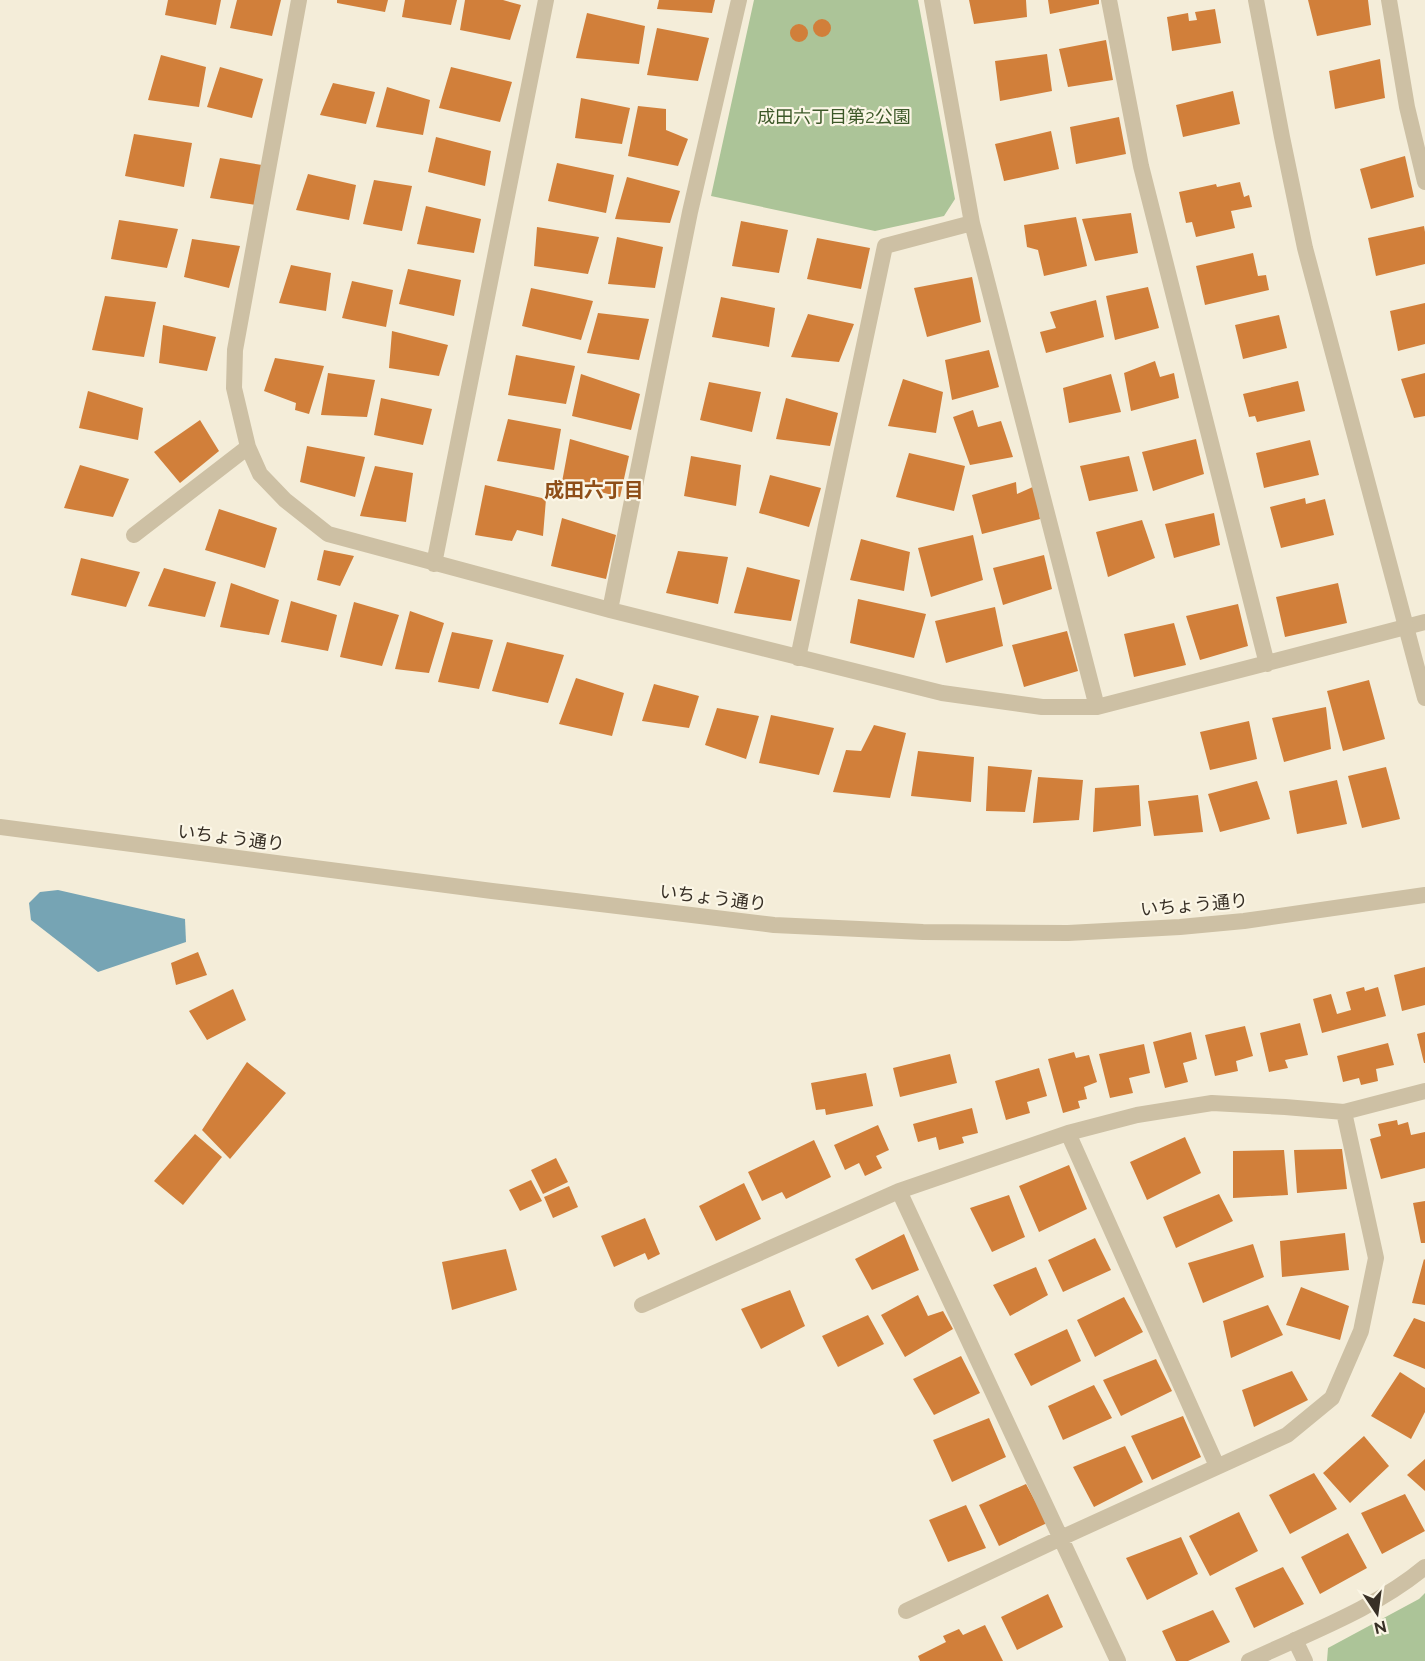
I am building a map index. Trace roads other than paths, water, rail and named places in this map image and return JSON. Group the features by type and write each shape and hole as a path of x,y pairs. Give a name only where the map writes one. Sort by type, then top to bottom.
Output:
{"street":[{"path":"298,0 235,350 234,388 248,447 260,474 285,501 328,534 610,610 942,693 1042,707 1097,707 1425,622"},
{"path":"434,564 546,0"},
{"path":"610,610 690,212 739,0"},
{"path":"932,0 972,223 1097,707"},
{"path":"1109,0 1141,166 1267,664"},
{"path":"1256,0 1305,248 1425,698"},
{"path":"1389,0 1407,106 1425,182"},
{"path":"798,658 885,246 972,223"},
{"path":"134,535 248,447"},
{"name":"いちょう通り","path":"0,827 774,925 923,932 1068,933 1244,921 1425,895"},
{"path":"642,1305 899,1191 1068,1134 1137,1115 1212,1103 1344,1112 1425,1091"},
{"path":"906,1611 1287,1435 1332,1398 1361,1331 1376,1258 1344,1112"},
{"path":"1068,1134 1217,1466"},
{"path":"899,1191 1119,1661"},
{"path":"1249,1661 1378,1600 1425,1567"},
{"path":"1295,1640 1305,1661"}],"water":[{"path":"58,890 185,919 186,942 98,972 31,920 29,903 40,892"}],"district":[{"name":"成田六丁目","path":"594,490"}],"park label":[{"name":"成田六丁目第2公園","path":"834,117"}]}
